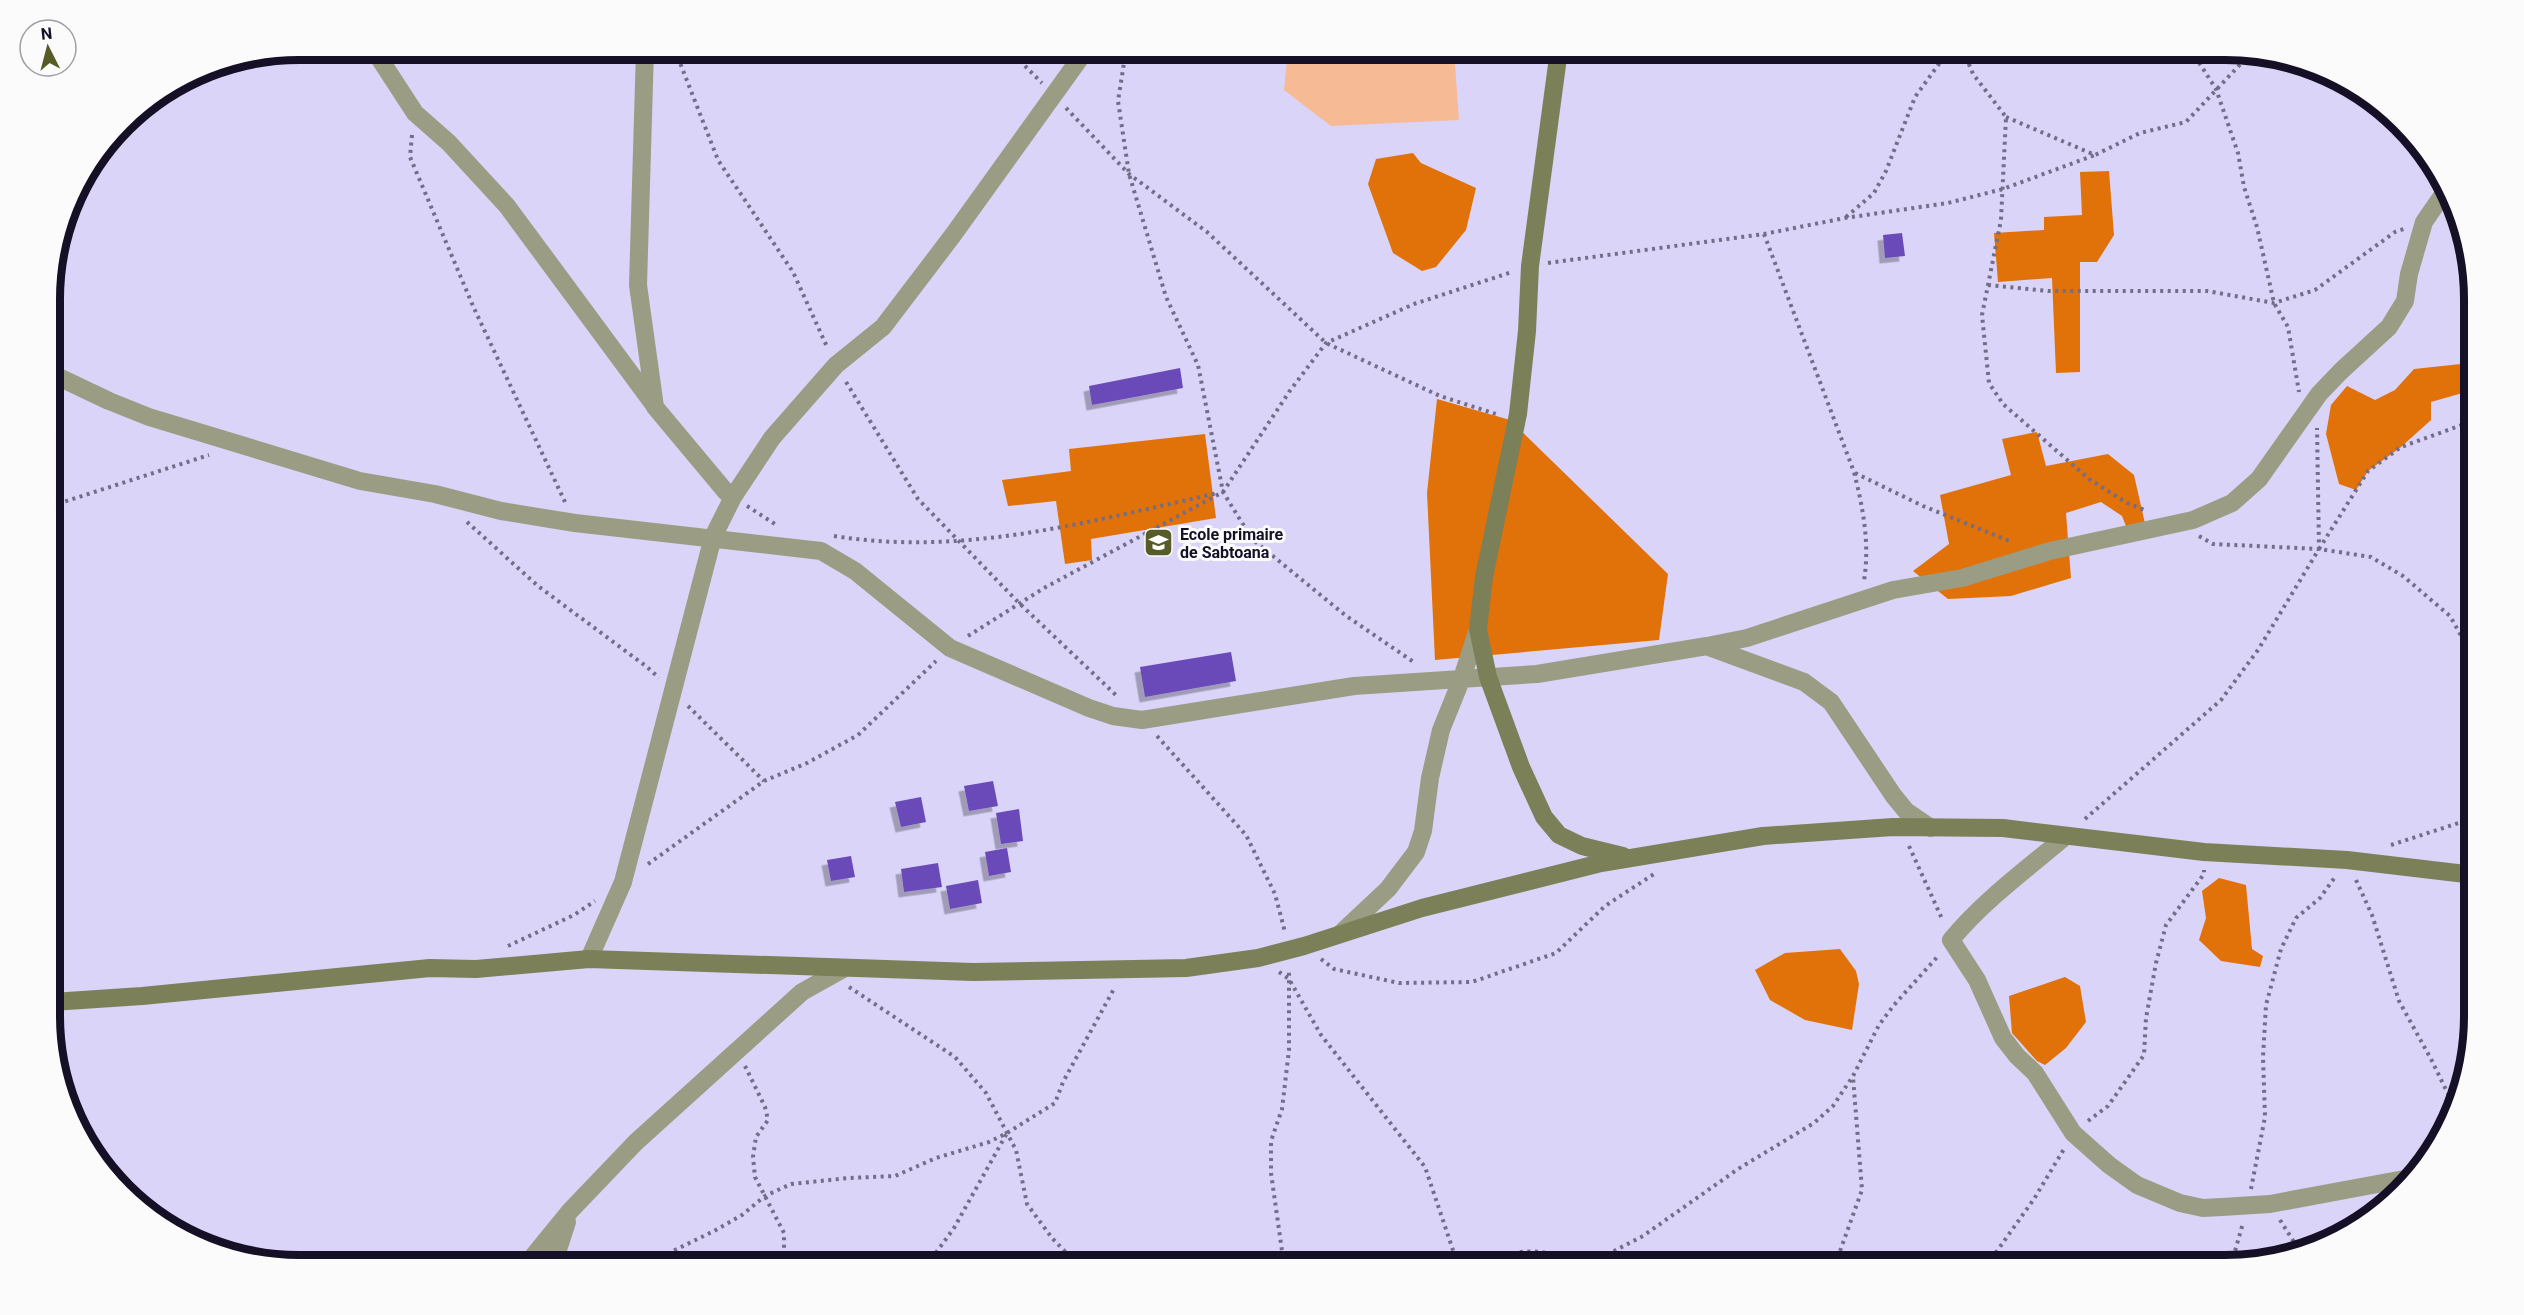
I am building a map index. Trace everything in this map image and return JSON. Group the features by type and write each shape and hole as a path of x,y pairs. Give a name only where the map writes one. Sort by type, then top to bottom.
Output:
{"street":[{"path":"381,60 415,113 449,143 507,206 655,407 726,492 733,497"},
{"path":"645,60 638,285 655,407"},
{"path":"589,958 623,882 713,537 733,497 772,438 836,365 883,327 953,235 1079,60"},
{"path":"1341,933 1388,889 1416,852 1423,831 1438,738 1478,630 1484,577 1518,414 1527,331 1530,266 1558,60"},
{"path":"60,378 149,417 360,481 435,494 501,511 575,523 820,551 855,571 950,648 1089,708 1113,716 1143,720 1353,686 1537,674 1707,646 1747,638 1893,590 1962,578 2050,551 2193,520 2232,503 2259,479 2319,394 2389,327 2405,300 2409,274 2424,222 2441,197"},
{"path":"1478,630 1488,677 1521,767 1544,817 1559,835 1582,846 1634,858"},
{"path":"1707,646 1804,682 1831,702 1893,795 1906,811 1931,828"},
{"path":"60,1001 142,996 265,982 430,968 476,969 589,958 839,973 1186,968 1258,958 1304,946 1422,908 1600,863 1762,836 1904,827 2003,828 2204,852 2347,860 2464,874"},
{"path":"2066,836 1966,922 1952,940 1977,980 2003,1038 2017,1056 2035,1073 2073,1133 2136,1185 2169,1199 2203,1208 2270,1204 2399,1180"},
{"path":"534,1255 570,1211 636,1142 802,992 839,973"},
{"path":"556,1255 570,1211"}],"path":[{"path":"679,60 718,160 793,272 836,365 918,499 1019,603 1143,720"},
{"path":"1019,60 1129,174 1207,232 1326,343 1440,396 1506,417 1518,414"},
{"path":"1124,60 1118,101 1129,174 1166,297 1198,365 1223,492 1252,539 1346,615 1441,681"},
{"path":"1845,218 1874,193 1886,171 1915,97 1942,60"},
{"path":"1967,60 1973,74 2006,117 2095,155"},
{"path":"2197,60 2216,89 2238,153 2244,187 2258,227 2274,303 2288,327 2303,417 2318,444"},
{"path":"502,949 574,915 764,781 807,763 858,735 950,648 1019,603 1223,492 1289,392 1326,343 1414,304 1530,266 1764,234 1845,218 1948,203 2003,189 2095,155 2140,133 2186,122 2243,61"},
{"path":"415,113 410,157 496,356 575,523"},
{"path":"2006,117 2001,220 1982,315 1989,383 2003,404 2089,479 2127,503 2176,524 2213,544 2319,549 2371,557 2403,576 2450,616 2464,640"},
{"path":"1988,285 2048,291 2207,291 2274,303 2315,290 2396,232 2424,222"},
{"path":"1764,234 1854,472 1863,508 1866,535 1866,570 1861,600"},
{"path":"2319,394 2319,549"},
{"path":"2066,836 2221,700 2259,650 2368,471 2401,447 2464,424"},
{"path":"60,503 212,453"},
{"path":"1854,472 1923,506 2001,539 2050,551"},
{"path":"824,534 867,541 959,541 1038,533 1223,492"},
{"path":"733,497 780,527"},
{"path":"460,517 538,586 648,667 764,781"},
{"path":"2380,849 2464,821"},
{"path":"1606,1255 1643,1236 1738,1169 1814,1123 1833,1106 1853,1076 1884,1018 1952,940 1911,853 1904,827"},
{"path":"1994,1255 2034,1199 2073,1133 2108,1106 2144,1055 2146,1018 2166,925 2204,874 2204,852"},
{"path":"2347,860 2372,915 2399,1001 2450,1097"},
{"path":"2234,1254 2248,1204 2265,1117 2263,1057 2266,1005 2281,949 2296,918 2320,898 2347,860"},
{"path":"1304,946 1334,969 1399,983 1472,982 1556,953 1605,906 1658,872"},
{"path":"1258,958 1289,979 1322,1035 1425,1167 1455,1255"},
{"path":"669,1255 714,1232 742,1215 765,1196 791,1184 895,1176 936,1158 989,1142 1007,1133 1054,1103 1063,1082 1125,969"},
{"path":"839,973 955,1057 986,1093 1016,1150 1027,1204 1052,1238 1068,1255"},
{"path":"737,1050 765,1107 768,1120 756,1137 753,1157 756,1177 784,1233 784,1255"},
{"path":"1839,1255 1862,1190 1853,1076"},
{"path":"934,1255 954,1228 1007,1133"},
{"path":"2270,1204 2295,1244"},
{"path":"1505,1255 1536,1251 1554,1255"}],"shaded area":[{"path":"1287,60 1455,60 1459,120 1331,126 1284,90"},
{"path":"1413,153 1421,163 1476,188 1466,230 1436,267 1422,271 1393,253 1368,184 1376,159"},
{"path":"2109,171 2114,235 2097,262 2080,262 2080,372 2056,373 2052,278 1998,282 1994,233 2044,230 2044,217 2082,215 2080,172"},
{"path":"2464,364 2464,393 2431,402 2431,420 2401,447 2368,471 2356,490 2339,484 2326,434 2331,405 2347,386 2375,400 2395,390 2414,369"},
{"path":"1437,399 1510,420 1668,574 1659,640 1435,660 1427,493"},
{"path":"2037,432 2046,466 2108,454 2134,475 2146,528 2128,531 2122,516 2101,502 2066,513 2071,578 2011,596 1948,599 1913,571 1949,544 1940,495 2011,475 2002,439"},
{"path":"1205,434 1216,518 1091,539 1092,560 1065,564 1056,501 1008,506 1002,480 1071,471 1069,449"},
{"path":"2219,878 2246,885 2252,949 2263,956 2260,967 2221,961 2199,940 2206,918 2202,891"},
{"path":"1840,949 1856,971 1859,984 1852,1030 1805,1020 1770,1000 1755,970 1785,953"},
{"path":"2065,977 2080,986 2086,1022 2066,1048 2045,1065 2037,1061 2012,1033 2009,996"}],"building":[{"path":"1902,233 1905,256 1885,258 1883,235"},
{"path":"1180,368 1183,388 1092,405 1089,386"},
{"path":"1231,652 1236,681 1145,697 1140,667"},
{"path":"993,781 998,806 969,811 964,786"},
{"path":"921,797 926,822 901,827 895,802"},
{"path":"1019,809 1023,841 1001,844 996,813"},
{"path":"1007,848 1011,872 989,876 985,852"},
{"path":"851,856 855,877 831,881 827,860"},
{"path":"938,863 942,887 904,892 901,869"},
{"path":"978,880 982,903 950,909 946,886"}],"place":[{"name":"Ecole primaire de Sabtoana","path":"1159,543"}]}
